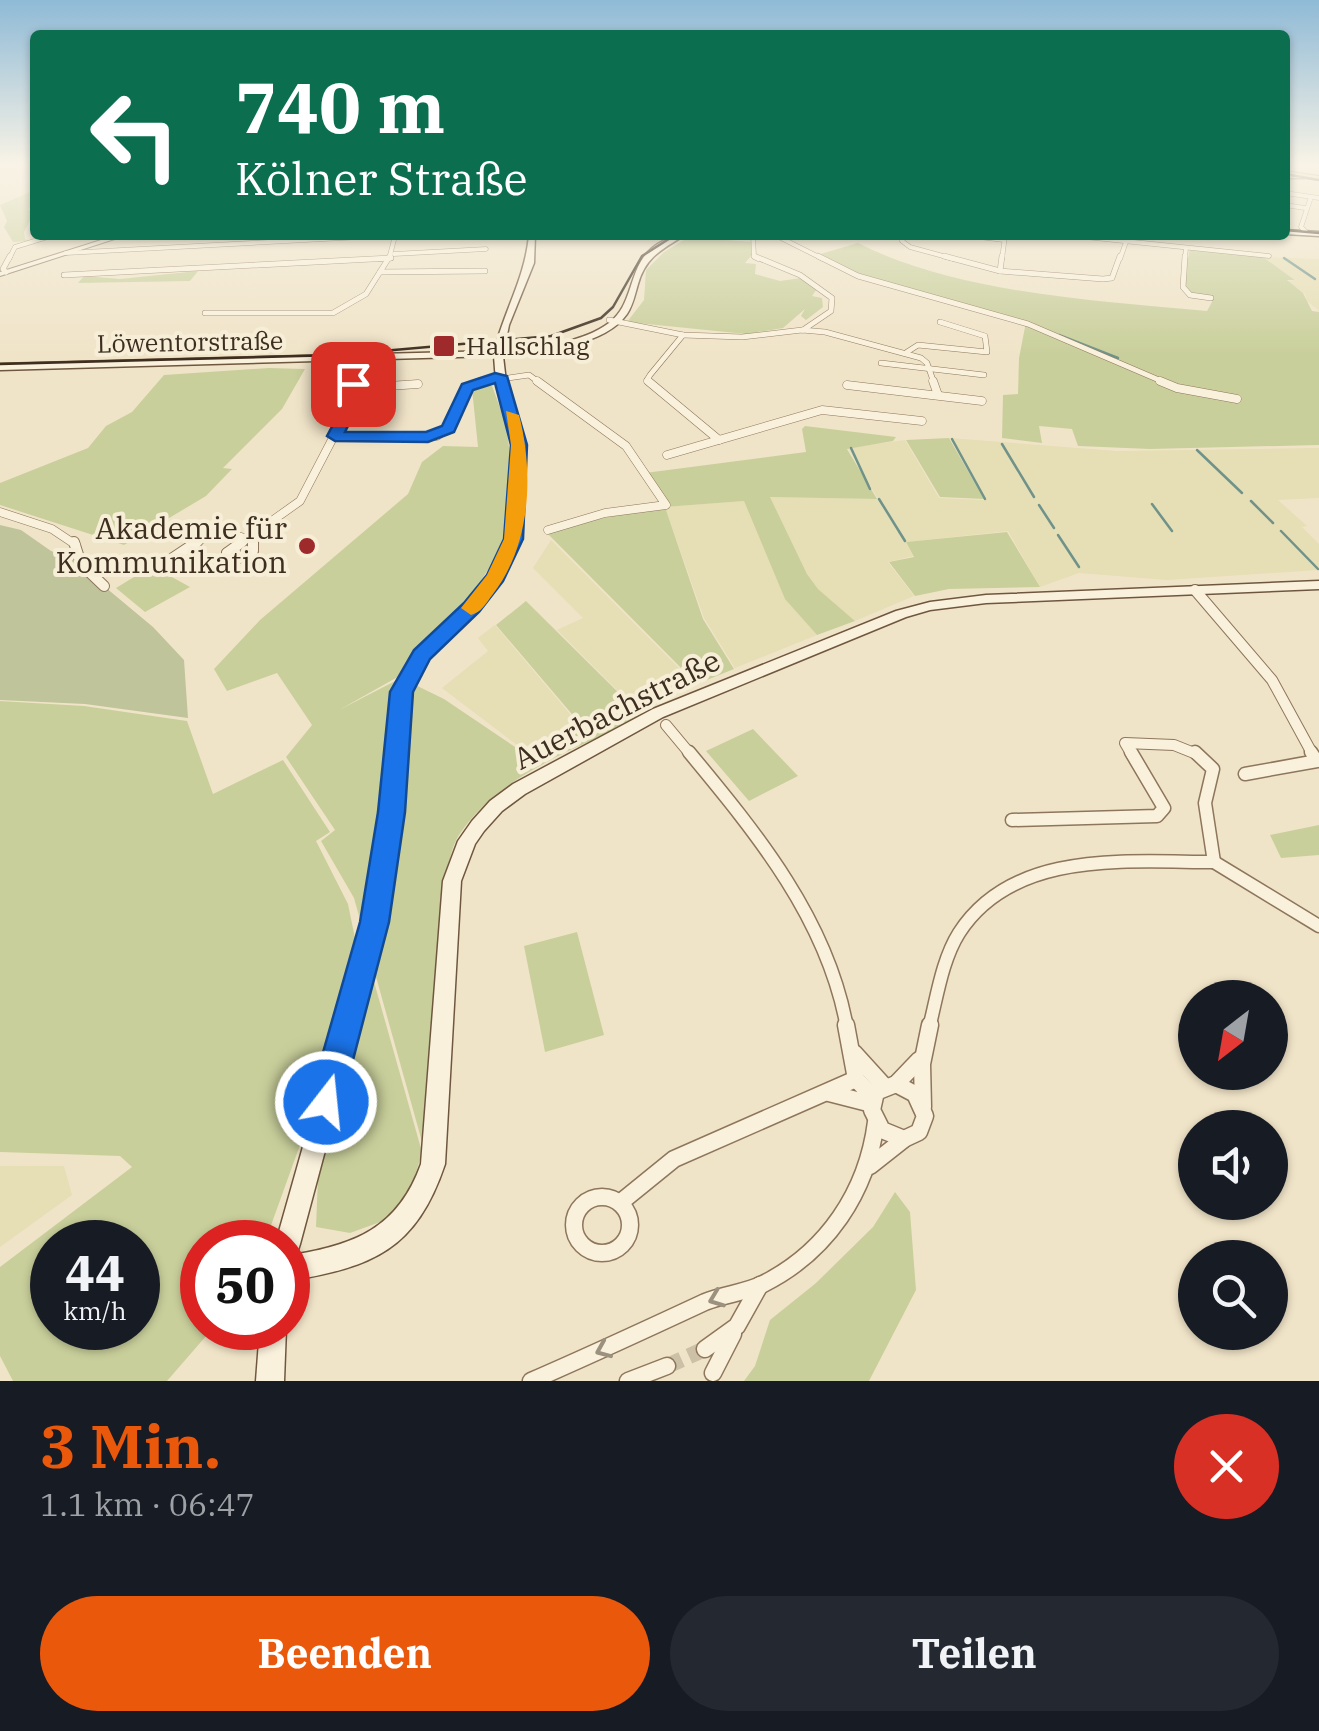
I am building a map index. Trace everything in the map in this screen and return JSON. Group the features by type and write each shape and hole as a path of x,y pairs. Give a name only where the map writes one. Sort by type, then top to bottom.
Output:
{"main road":[{"path":"1290,230 1319,232"},
{"path":"295,1220 369,949 387,849 402,692 422,655 472,608 496,577 513,539 519,445 499,358 530,263 532,240"},
{"name":"Löwentorstraße","path":"381,357 499,358 566,342 613,321 627,309 640,263 652,249 671,240"},
{"name":"Löwentorstraße","path":"0,367 471,352 499,358"},
{"name":"Auerbachstraße","path":"310,1265 380,1242 401,1226 427,1189 433,1164 452,881 467,841 496,806 547,772 658,713 901,614 964,601 1317,588"},
{"path":"270,1381 272,1350"}],"street":[{"path":"1305,226 1305,231"},
{"path":"36,240 15,246 3,273 108,240"},
{"path":"66,253 305,240"},
{"path":"205,313 343,311 355,306 392,256 396,240"},
{"path":"753,240 754,257 800,275 832,298 831,311 802,330"},
{"path":"785,240 858,276 1028,324 1177,388 1237,398"},
{"path":"903,240 910,247 1000,271 1112,278 1126,242"},
{"path":"1000,271 1005,240"},
{"path":"1109,240 1269,256"},
{"path":"1186,248 1184,288 1190,295 1211,298"},
{"path":"64,275 486,250"},
{"path":"380,272 485,271"},
{"path":"613,321 682,334 745,337 802,330 907,352 921,358 929,369 938,395"},
{"path":"907,352 918,345 988,352 985,336 940,322"},
{"path":"682,334 675,350 649,373 647,380 720,440"},
{"path":"335,436 437,436 448,429 467,387 499,358 532,376 626,446 666,505 606,514 548,530"},
{"path":"882,364 984,375"},
{"path":"362,366 353,382 360,387 418,384"},
{"path":"354,396 372,391 376,385"},
{"path":"847,385 982,400"},
{"path":"173,558 217,529 250,538 300,501 360,387"},
{"path":"667,455 822,410 922,421"},
{"path":"0,512 74,539 83,552 82,564 104,586"},
{"path":"1195,590 1270,676 1280,691 1286,712 1317,761 1256,767 1245,774"},
{"name":"Auerbachstraße","path":"666,725 752,828 811,920 832,973 853,1052 856,1080"},
{"path":"1012,820 1157,816 1164,808 1125,743 1171,745 1200,757 1213,770 1205,804 1214,862"},
{"path":"869,1167 904,1139 920,1132 924,1125 920,1059 958,934 976,910 998,892 1037,872 1057,868 1214,862 1234,870 1282,906 1319,926"},
{"name":"Auerbachstraße","path":"853,1052 881,1092"},
{"path":"531,1381 718,1296 760,1286 797,1262 842,1217 869,1167 881,1092 920,1059"},
{"path":"621,1202 674,1159 856,1080 881,1092"},
{"path":"829,1093 909,1089 923,1107"},
{"path":"876,1122 889,1135 904,1139"},
{"path":"713,1373 760,1286"},
{"path":"705,1350 737,1326"},
{"path":"633,1380 667,1366"}],"shaded area":[{"path":"1263,257 1319,259 1319,311 1287,281 1296,280"},
{"path":"950,438 1117,451 1319,448 1319,498 1278,500 1307,526 1302,527 1319,544 1319,570 1167,580 1079,573 1040,587 1008,531 906,542 913,556 888,562 914,596 855,621 818,589 807,574 770,497 878,499 848,448 905,440 939,498 985,500"},
{"path":"744,501 785,598 817,635 735,668 704,618 665,507"},
{"path":"551,540 696,685 633,706 557,630 583,618 533,568"},
{"path":"495,625 580,726 521,748 442,688 488,651 478,638"},
{"path":"0,1166 64,1166 72,1195 37,1220 30,1220 30,1225 0,1247"}],"green space":[{"path":"27,226 25,239 30,241 13,242 4,227"},
{"path":"684,240 751,242 751,256 745,263 756,264 755,274 780,281 801,278 817,289 812,296 822,298 823,307 806,320 801,316 805,309 783,328 746,334 627,322 644,300 646,270"},
{"path":"858,243 897,260 982,284 1207,311 1213,300 1189,293 1182,281 1190,249 1263,257 1295,280 1287,280 1303,293 1312,311 1319,312 1319,445 1150,449 1078,446 1072,429 1039,426 1042,443 1002,438 1003,395 1018,394 1026,322 859,275 817,255"},
{"path":"198,271 190,281 78,283 84,276 120,279"},
{"path":"305,369 282,409 223,468 232,469 206,496 124,545 0,505 0,483 88,448 106,426 132,412 164,375"},
{"path":"484,384 492,386 506,424 512,470 504,544 462,611 403,674 339,710 401,678 444,699 521,751 639,711 646,715 519,778 476,813 456,840 444,879 424,1149 354,898 321,841 335,830 286,757 312,725 277,673 227,691 214,669 260,620 408,494 422,462 443,446 478,447 472,389"},
{"path":"805,426 896,437 893,441 847,449 877,499 770,497 807,574 818,589 855,621 817,635 785,599 744,501 665,507 703,619 734,669 697,684 545,531 664,505 645,473 806,452 802,429"},
{"path":"949,438 984,499 940,497 906,440"},
{"path":"0,525 21,530 51,551 69,557 153,627 184,660 188,718 85,704 0,700"},
{"path":"1007,532 1040,587 949,589 915,596 889,562 914,557 906,542"},
{"path":"152,566 190,587 145,612 116,588"},
{"path":"526,601 632,706 582,726 496,625"},
{"path":"0,701 84,706 187,721 213,794 283,760 330,832 316,841 348,904 357,948 305,1131 273,1220 180,1220 180,1350 194,1350 167,1381 13,1381 0,1356 0,1267 30,1244 30,1350 160,1350 160,1220 62,1220 132,1167 120,1156 0,1152"},
{"path":"753,729 798,776 749,801 706,751"},
{"path":"1319,825 1319,855 1281,858 1270,835"},
{"path":"577,932 604,1035 545,1052 524,946"},
{"path":"371,971 422,1152 410,1194 394,1217 350,1233 316,1227 318,1178"},
{"path":"895,1192 910,1212 916,1290 869,1381 744,1381 755,1366 770,1320 816,1283 873,1227"}],"waterway":[{"path":"1284,258 1315,279"},
{"path":"1059,335 1118,358"},
{"path":"952,439 985,499"},
{"path":"1002,444 1034,497"},
{"path":"851,448 870,489"},
{"path":"1197,450 1242,493"},
{"path":"879,499 905,541"},
{"path":"1251,501 1273,523"},
{"path":"1152,504 1172,531"},
{"path":"1039,505 1054,528"},
{"path":"1281,531 1318,569"},
{"path":"1058,535 1079,567"}],"tunnel":[{"path":"667,1366 705,1349"}],"tram line":[{"path":"1290,230 1319,233"},
{"path":"0,364 337,355 551,336 601,318 613,307 642,256 667,240"}],"slow traffic":[{"path":"471,608 496,577 513,539 519,445 511,415"}],"place":[{"name":"Hallschlag","path":"444,346"},
{"name":"Akademie für Kommunikation","path":"307,546"}],"route":[{"path":"326,1102 369,949 392,812 402,692 422,655 472,608 504,562 513,539 519,445 500,376 467,387 448,429 428,437 335,436 360,387 353,384"}]}
